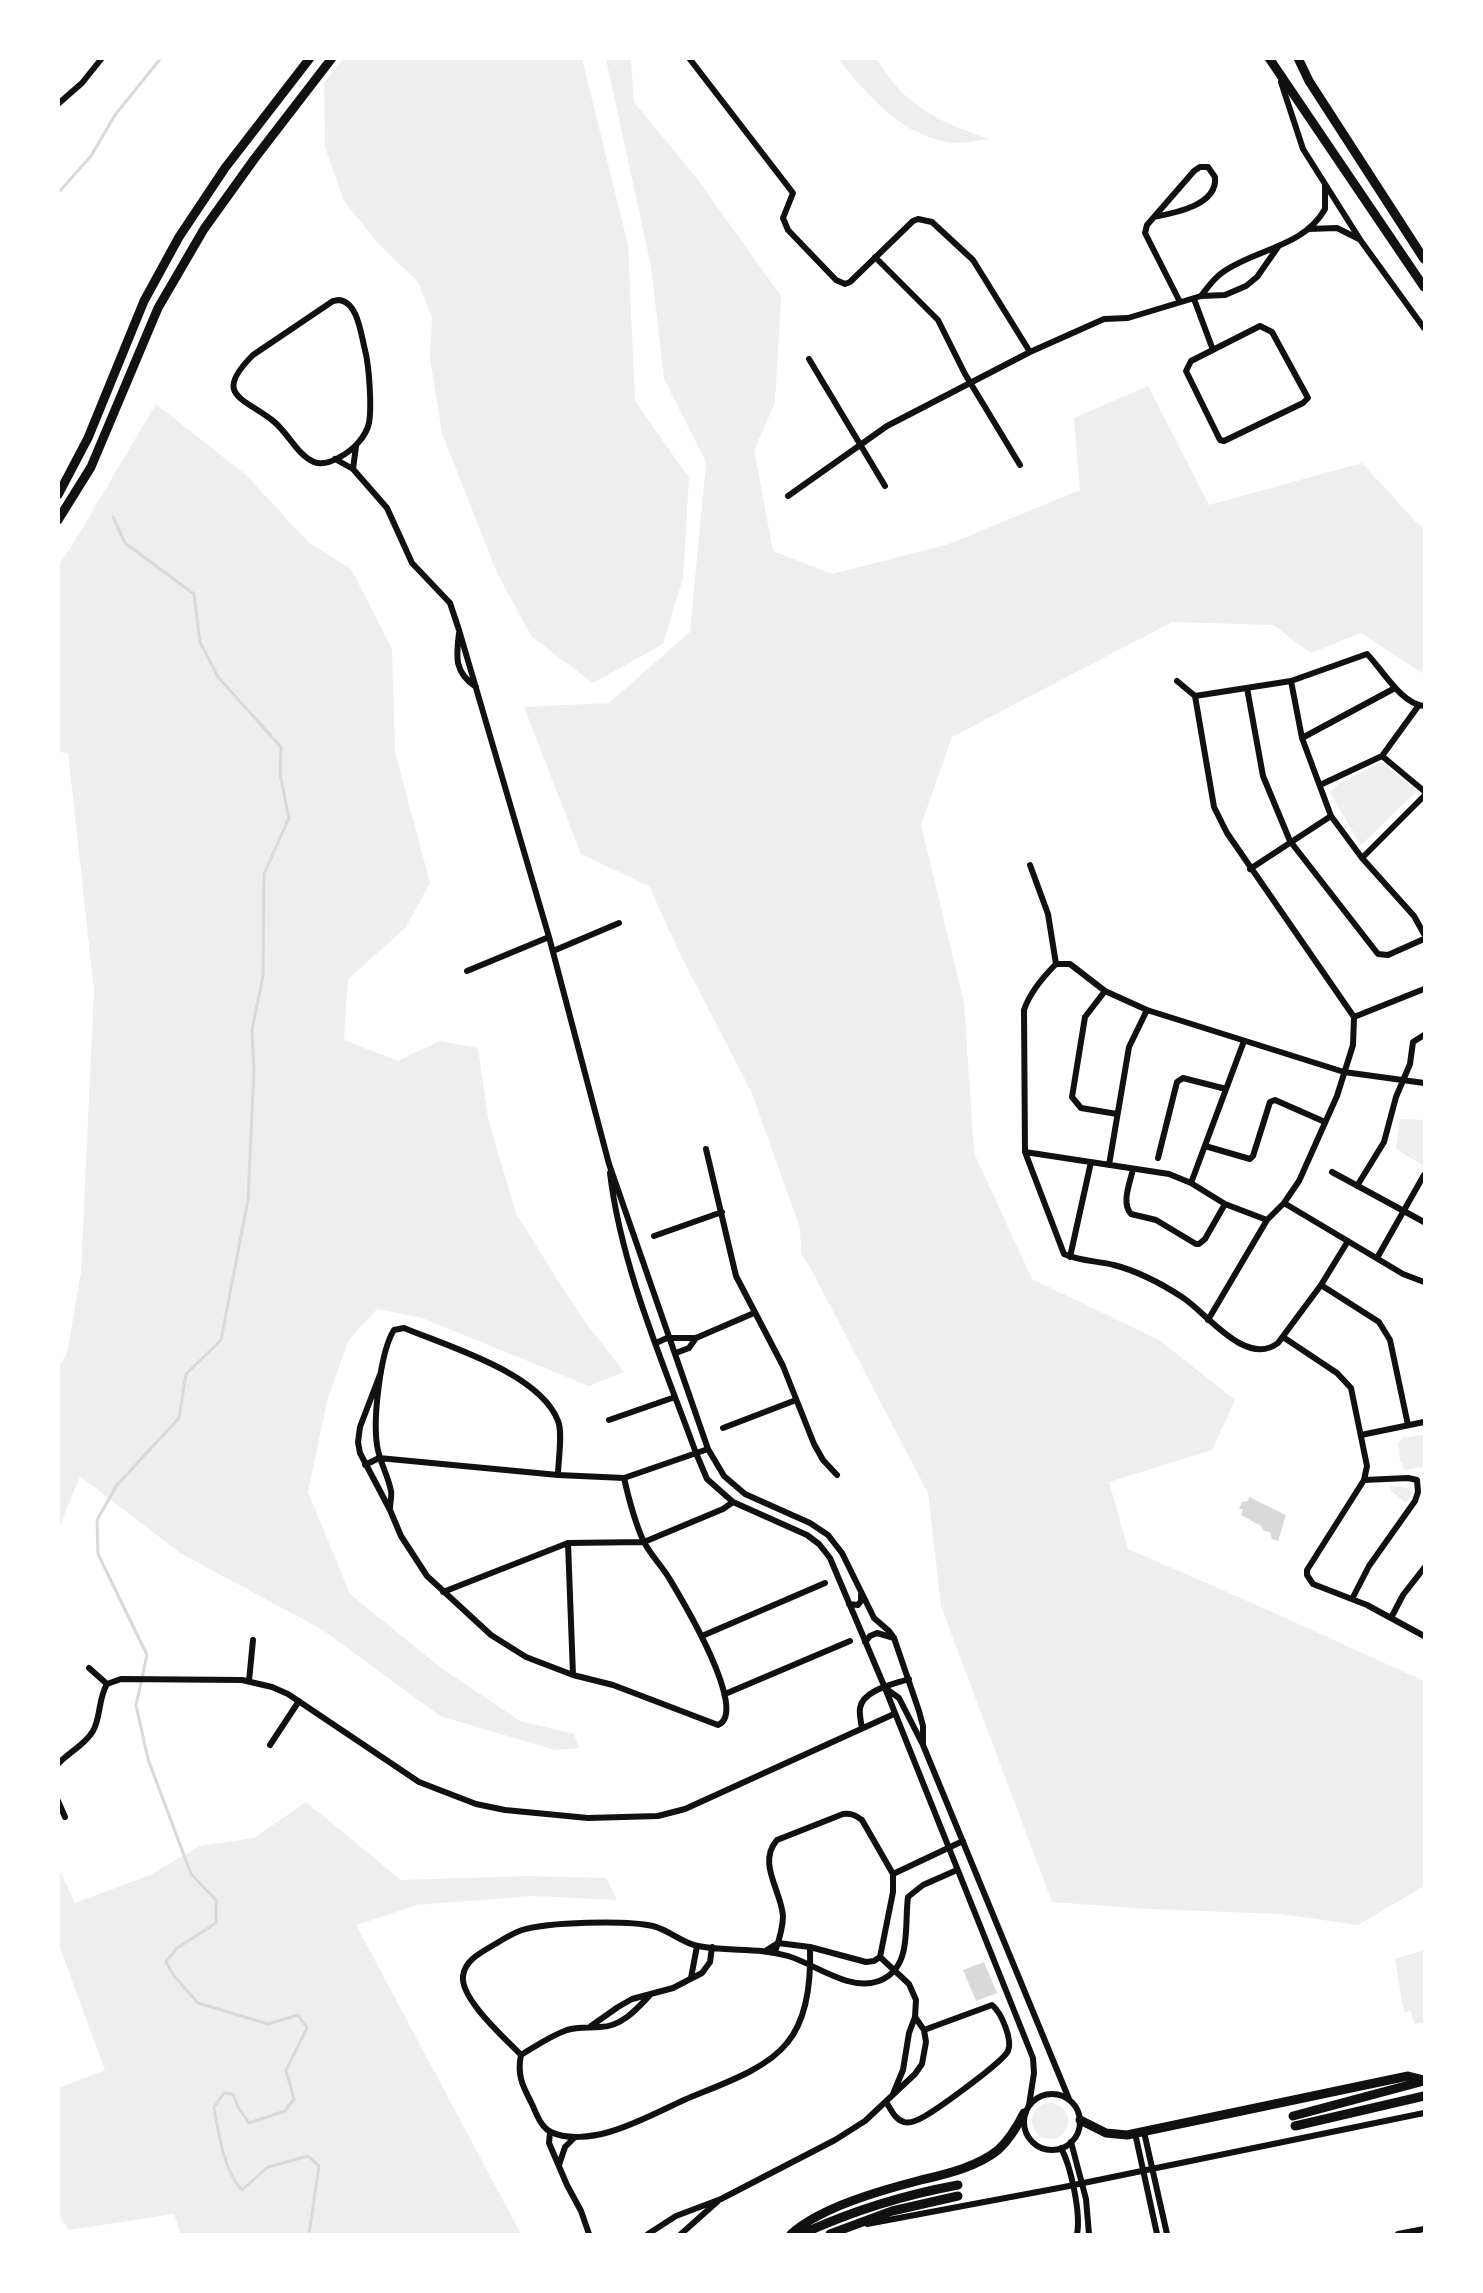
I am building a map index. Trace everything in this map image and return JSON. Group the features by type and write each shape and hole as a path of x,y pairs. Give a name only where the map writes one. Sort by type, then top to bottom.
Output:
{"main road":[{"path":"58,495 88,438 144,301 178,237 225,168 310,58"},
{"path":"58,520 91,467 158,308 204,229 255,158 333,58"},
{"path":"1298,58 1322,101 1425,259"},
{"path":"1271,61 1425,287"},
{"path":"1080,2120 1113,2135 1140,2135 1408,2076 1425,2080"},
{"path":"1425,2080 1294,2121 1425,2096"},
{"path":"791,2235 823,2215 850,2203 977,2162 997,2151 1019,2125 1027,2109"},
{"path":"802,2235 844,2215 916,2193 958,2185"},
{"path":"830,2235 910,2206 958,2196"}],"street":[{"path":"58,104 82,83 102,58"},
{"path":"689,58 793,194 783,218 788,230 840,282 845,284 850,282 913,221 918,219 932,222 974,260 1030,352"},
{"path":"1271,61 1303,149 1361,241 1425,328"},
{"path":"1154,217 1190,207 1208,196 1216,183 1214,172 1209,167 1200,167 1194,171 1147,225 1145,233 1180,302"},
{"path":"1198,298 1222,273 1244,260 1278,247 1308,229 1325,209 1325,184"},
{"path":"1308,229 1337,228 1361,241"},
{"path":"788,496 887,426 1030,352 1104,319 1128,318 1180,302 1225,295 1246,286 1257,277 1278,247"},
{"path":"875,257 938,320 970,382 1020,465"},
{"path":"1198,298 1213,350"},
{"path":"353,469 356,446 369,422 368,361 353,310 344,301 339,300 333,301 253,355 242,366 234,384 235,394 239,400 273,421 300,451 314,462 323,464 356,446"},
{"path":"1260,327 1266,328 1272,332 1308,398 1303,403 1224,441 1221,440 1186,371 1191,361 1213,350 1260,327"},
{"path":"809,359 885,486"},
{"path":"335,459 353,469 387,508 412,563 450,603 553,951 609,1164 708,1449 724,1476 745,1494 810,1523 828,1535 842,1553 874,1618 890,1631 894,1638 923,1726 923,1745"},
{"path":"459,630 456,657 458,665 464,679 476,687"},
{"path":"1195,696 1291,681 1367,654 1395,688 1422,705 1382,756 1320,785"},
{"path":"1177,681 1195,696 1214,807 1227,833 1354,1017 1353,1045 1337,1096 1299,1180 1284,1203 1267,1220 1208,1320"},
{"path":"1291,681 1302,738 1331,816 1362,858 1414,916 1425,934"},
{"path":"1247,688 1263,776 1290,841 1378,954 1389,955 1425,939"},
{"path":"1302,738 1395,688"},
{"path":"1362,858 1424,791 1382,756"},
{"path":"1250,869 1331,816"},
{"path":"1030,865 1047,914 1056,964"},
{"path":"553,951 619,923"},
{"path":"467,971 549,937"},
{"path":"1056,964 1070,964 1105,991 1147,1010 1344,1072 1425,1083"},
{"path":"1056,964 1031,994 1024,1010 1025,1152 1065,1254 1070,1257 1117,1265 1137,1274 1180,1296 1201,1311 1215,1328 1254,1350 1270,1349 1283,1337 1321,1285 1348,1241"},
{"path":"1354,1017 1425,988"},
{"path":"1105,991 1085,1017 1072,1097 1081,1108 1117,1114"},
{"path":"1109,1165 1130,1047 1147,1010"},
{"path":"1358,1186 1384,1142 1396,1097 1410,1064 1413,1042 1425,1035"},
{"path":"1191,1183 1245,1041"},
{"path":"1158,1158 1177,1082 1183,1078 1226,1089"},
{"path":"1205,1146 1250,1159 1253,1156 1270,1102 1275,1100 1325,1122"},
{"path":"706,1149 733,1265 754,1313 783,1366 814,1443 823,1460 837,1475"},
{"path":"1025,1152 1169,1174 1191,1183 1225,1204 1267,1220"},
{"path":"1070,1257 1091,1162"},
{"path":"609,1164 613,1200 623,1245 675,1397 707,1479 733,1502 807,1535 819,1544 830,1558 885,1688 1033,2058 1035,2073 1024,2130 1034,2144 1049,2150 1062,2151 1071,2142 1079,2128 1080,2120 1069,2099 923,1745 899,1698 885,1688"},
{"path":"1133,1169 1125,1203 1128,1212 1164,1224 1196,1244 1205,1239 1225,1204"},
{"path":"1332,1172 1425,1222"},
{"path":"1377,1258 1425,1175"},
{"path":"1284,1203 1403,1274 1425,1282"},
{"path":"654,1236 722,1212"},
{"path":"1321,1285 1378,1322 1386,1330 1408,1425"},
{"path":"656,1343 671,1337 696,1338 754,1313"},
{"path":"390,1510 391,1491 379,1458 376,1430 381,1372 388,1339 394,1330 404,1328 512,1373 541,1398 559,1422 558,1475"},
{"path":"1283,1337 1345,1380 1351,1388 1367,1466 1364,1480 1307,1570 1307,1575 1312,1584 1352,1599 1425,1636"},
{"path":"676,1353 689,1348 696,1338"},
{"path":"381,1372 360,1427 358,1442 365,1465 390,1510 401,1536 413,1557 442,1592 500,1640 526,1657 573,1675 613,1685 718,1725 723,1723 727,1715 728,1706 725,1694 702,1636 668,1576 644,1542 632,1514 624,1478"},
{"path":"609,1420 675,1397"},
{"path":"723,1428 796,1400"},
{"path":"1361,1435 1425,1422"},
{"path":"365,1465 379,1458 558,1475 624,1478 708,1449"},
{"path":"1352,1599 1369,1566 1414,1501 1418,1491 1417,1480 1408,1478 1364,1480"},
{"path":"442,1592 568,1543 644,1542 723,1509 733,1502"},
{"path":"568,1543 573,1675"},
{"path":"1391,1618 1403,1595 1425,1568"},
{"path":"702,1636 825,1583"},
{"path":"849,1604 855,1606 861,1601 861,1590"},
{"path":"866,1642 877,1632 894,1638"},
{"path":"249,1681 253,1640"},
{"path":"725,1694 850,1641"},
{"path":"88,1668 106,1684"},
{"path":"862,1728 861,1704 868,1695 909,1679"},
{"path":"106,1684 121,1680 249,1681 272,1686 299,1701 419,1782 476,1803 505,1810 588,1818 658,1816 685,1809 894,1714"},
{"path":"58,1764 68,1753 85,1742 94,1729 100,1698 106,1684"},
{"path":"270,1745 299,1701"},
{"path":"58,1801 65,1817"},
{"path":"767,1950 778,1943 810,1947 866,1962 874,1961 880,1956 893,1892 893,1874 862,1820 851,1813 843,1814 777,1840 771,1848 768,1859 783,1914 783,1929 778,1943 775,1952"},
{"path":"893,1874 963,1841"},
{"path":"521,2055 481,2014 462,1980 464,1970 475,1955 523,1930 554,1925 624,1922 655,1926 698,1946 767,1950 832,1977 863,1983 877,1982 896,1971 901,1960 906,1938 905,1915 908,1897 923,1885 957,1870"},
{"path":"691,1978 698,1946"},
{"path":"591,2027 618,2007 632,2000 673,1988 702,1974 710,1962 712,1947"},
{"path":"650,1995 629,2016 616,2023 602,2028 568,2030 521,2055 518,2069 526,2093 543,2125 550,2132 574,2138 608,2132 740,2076 762,2064 787,2044 798,2023 807,1995 810,1947"},
{"path":"880,1956 914,1990 916,2000 915,2017 909,2033 903,2070 892,2096"},
{"path":"886,2102 901,2121 906,2123 915,2121 926,2116 976,2078 1003,2057 1009,2048 1010,2041 997,2009 992,2006 924,2030"},
{"path":"648,2235 676,2216 721,2199 835,2140 865,2121 915,2074 922,2064 926,2042 924,2030 915,2017"},
{"path":"1027,2109 1035,2098 1052,2093 1069,2099"},
{"path":"843,2229 1143,2167 1425,2113"},
{"path":"550,2132 549,2143 581,2211 589,2235"},
{"path":"1140,2135 1151,2166 1167,2235"},
{"path":"1140,2135 1143,2167 1157,2235"},
{"path":"559,2165 565,2147 574,2138"},
{"path":"1071,2142 1088,2211 1089,2235"},
{"path":"1062,2151 1078,2213 1077,2235"},
{"path":"681,2235 721,2199"},
{"path":"1398,2235 1425,2229"}],"shaded area":[{"path":"344,58 582,59 628,245 635,401 689,478 683,578 663,644 593,683 532,637 497,573 442,433 430,358 432,318 418,282 378,243 344,201 325,147 324,83"},
{"path":"606,59 631,59 634,102 698,180 781,296 775,403 754,450 773,551 832,574 949,544 1080,490 1074,418 1148,386 1209,505 1362,463 1424,528 1424,674 1361,633 1311,653 1273,625 1172,622 952,737 921,825 964,1003 974,1153 1032,1279 1159,1340 1235,1400 1212,1450 1109,1482 1128,1549 1424,1681 1424,1886 1358,1925 1281,1914 1149,1909 1052,1902 941,1606 928,1493 801,1254 800,1228 751,1091 681,956 649,886 581,854 524,707 609,703 690,632 706,462 664,379 651,266"},
{"path":"838,59 877,59 911,101 954,126 989,139 965,143 938,140 904,125 875,101"},
{"path":"156,404 246,475 309,543 351,569 392,649 395,752 430,883 405,928 348,979 344,1040 398,1061 439,1041 478,1048 488,1118 516,1214 582,1318 624,1372 589,1386 422,1318 377,1309 348,1341 327,1401 308,1492 350,1594 441,1668 520,1721 574,1734 579,1748 555,1750 440,1716 323,1630 180,1553 80,1476 59,1528 59,1365 67,1354 81,1272 94,990 68,753 59,752 59,564"},
{"path":"1382,762 1417,791 1361,845 1330,793 1338,784"},
{"path":"1400,1119 1424,1120 1424,1166 1396,1149"},
{"path":"1423,1435 1424,1467 1403,1470 1398,1442 1401,1438"},
{"path":"1388,1485 1408,1488 1413,1493 1406,1503 1390,1490"},
{"path":"1249,1497 1286,1515 1278,1541 1272,1539 1270,1532 1264,1531 1261,1526 1241,1515 1243,1509 1239,1509 1242,1502 1248,1501"},
{"path":"306,1802 401,1880 528,1876 606,1878 617,1900 532,1896 417,1905 356,1925 521,2234 181,2234 174,2214 69,2230 59,2215 59,2088 105,2070 59,1945 59,1869 75,1903 150,1875 200,1846 254,1838"},
{"path":"1424,1950 1424,2022 1414,2024 1411,2011 1404,2012 1395,1959"},
{"path":"984,1962 997,1993 976,2001 963,1970"},
{"path":"1050,2103 1063,2108 1068,2121 1063,2134 1050,2139 1037,2134 1032,2121 1037,2108"}],"waterway":[{"path":"58,193 91,156 115,115 161,58"},
{"path":"113,517 125,543 194,594 200,642 218,677 281,747 280,774 289,818 264,874 263,976 252,1030 254,1070 248,1200 221,1340 186,1374 179,1418 117,1485 97,1520 98,1554 147,1655 136,1705 148,1759 191,1874 216,1900 216,1923 177,1948 166,1962 174,1976 198,2003 268,2024 298,2015 307,2028 286,2070 294,2099 285,2111 249,2123 238,2107 233,2094 224,2093 214,2107 226,2162 242,2190 268,2167 308,2156 319,2166 309,2234"}]}
